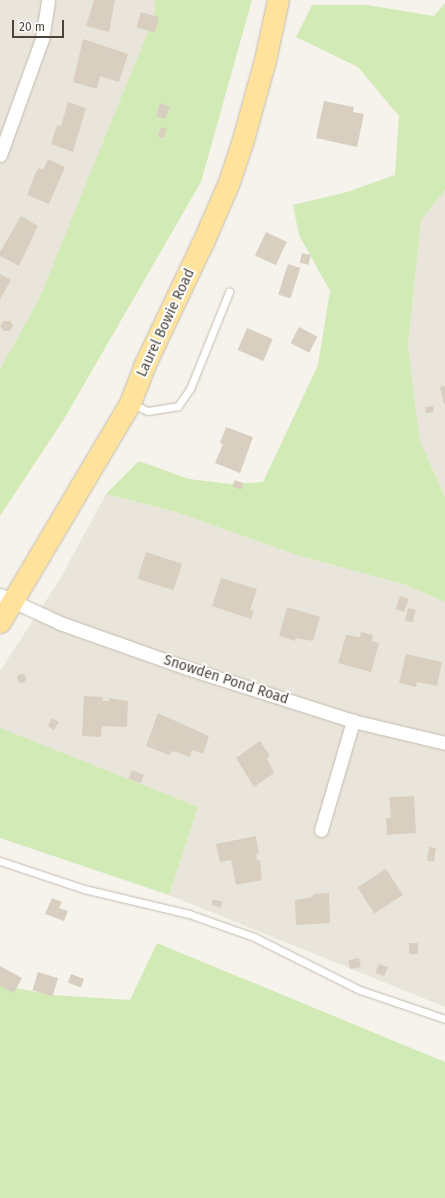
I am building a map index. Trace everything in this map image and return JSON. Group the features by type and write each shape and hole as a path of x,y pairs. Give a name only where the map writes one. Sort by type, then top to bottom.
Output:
{"main road":[{"name":"Laurel Bowie Road","path":"0,622 6,598 130,403 144,366 229,182 265,60 278,0"}],"street":[{"path":"0,155 42,39 48,0"},
{"name":"Snowden Pond Road","path":"6,598 60,623 187,668 352,721 445,743"},
{"path":"321,830 352,721"}],"lane":[{"path":"130,403 148,411 172,409 178,406 190,389 229,292"},
{"path":"0,861 84,889 189,914 254,937 360,990 445,1019"}],"shaded area":[{"path":"0,0 155,0 154,17 44,290 0,369"},
{"path":"445,190 445,497 420,441 408,345 421,220"},
{"path":"106,494 173,511 297,555 406,585 445,602 445,1007 169,895 198,807 0,730 0,671 60,579"}],"green space":[{"path":"155,0 252,0 201,182 64,419 0,516 0,369 39,299 154,17"},
{"path":"445,3 445,190 421,220 408,345 420,441 445,497 445,602 406,585 297,555 173,511 106,494 139,461 189,479 231,484 263,482 318,365 330,291 299,235 293,205 347,192 395,175 399,116 358,67 296,37 312,5 367,5 434,16"},
{"path":"0,728 198,807 169,895 0,838"},
{"path":"157,943 445,1062 445,1198 0,1198 0,985 52,995 130,1000"}],"building":[{"path":"94,0 115,0 109,32 86,26"},
{"path":"141,12 159,17 155,33 137,27"},
{"path":"83,39 128,54 119,82 100,76 97,89 73,82"},
{"path":"324,101 354,107 353,112 364,114 357,147 316,138"},
{"path":"68,102 86,108 73,152 51,144 57,125 61,126"},
{"path":"160,103 170,107 165,119 156,116"},
{"path":"161,127 167,129 164,138 158,137"},
{"path":"48,159 65,167 49,204 27,195 36,172 39,168 43,170"},
{"path":"21,216 38,226 19,266 0,256 0,252"},
{"path":"266,232 287,242 276,265 255,256"},
{"path":"302,253 311,255 309,265 300,263"},
{"path":"288,264 300,268 290,298 278,294"},
{"path":"0,274 11,280 0,300"},
{"path":"4,321 10,321 13,326 10,331 4,331 0,326"},
{"path":"299,327 318,337 309,353 291,343"},
{"path":"247,328 273,339 263,361 238,350"},
{"path":"445,386 445,403 444,404 440,387"},
{"path":"433,406 434,412 426,413 425,407"},
{"path":"226,427 253,437 240,473 215,463 223,444 220,443"},
{"path":"235,480 243,483 241,490 232,487"},
{"path":"146,552 182,564 173,590 137,579"},
{"path":"221,578 257,589 250,610 254,611 251,619 212,606"},
{"path":"400,596 409,599 404,612 396,609"},
{"path":"287,607 320,617 313,641 296,638 295,641 279,636"},
{"path":"408,608 416,610 413,623 405,621"},
{"path":"361,632 373,635 372,641 379,643 371,672 338,663 346,635 360,637"},
{"path":"406,654 442,662 437,686 417,682 416,687 399,683"},
{"path":"21,673 26,678 21,683 16,678"},
{"path":"84,696 103,697 103,701 109,701 109,698 128,701 127,727 102,726 101,737 82,736"},
{"path":"158,713 209,736 203,754 192,750 190,757 173,751 169,755 146,746"},
{"path":"52,718 59,722 54,730 48,726"},
{"path":"260,741 270,756 267,758 274,773 254,787 236,758"},
{"path":"132,770 144,775 140,783 128,778"},
{"path":"414,796 416,833 387,835 386,818 391,818 389,797"},
{"path":"256,836 259,854 256,854 257,861 260,860 262,880 236,885 231,860 220,862 216,844"},
{"path":"429,847 436,848 434,862 427,861"},
{"path":"386,869 403,895 374,914 357,888"},
{"path":"329,893 330,923 296,925 295,900 313,897 313,894"},
{"path":"52,898 62,902 59,908 68,911 64,921 45,914"},
{"path":"213,899 223,902 221,908 211,905"},
{"path":"409,943 418,943 418,954 409,954"},
{"path":"359,958 361,967 350,969 348,960"},
{"path":"379,964 388,967 384,976 375,973"},
{"path":"0,966 22,978 14,993 0,986"},
{"path":"38,972 58,978 53,996 32,990"},
{"path":"71,974 84,979 81,987 68,982"}]}
